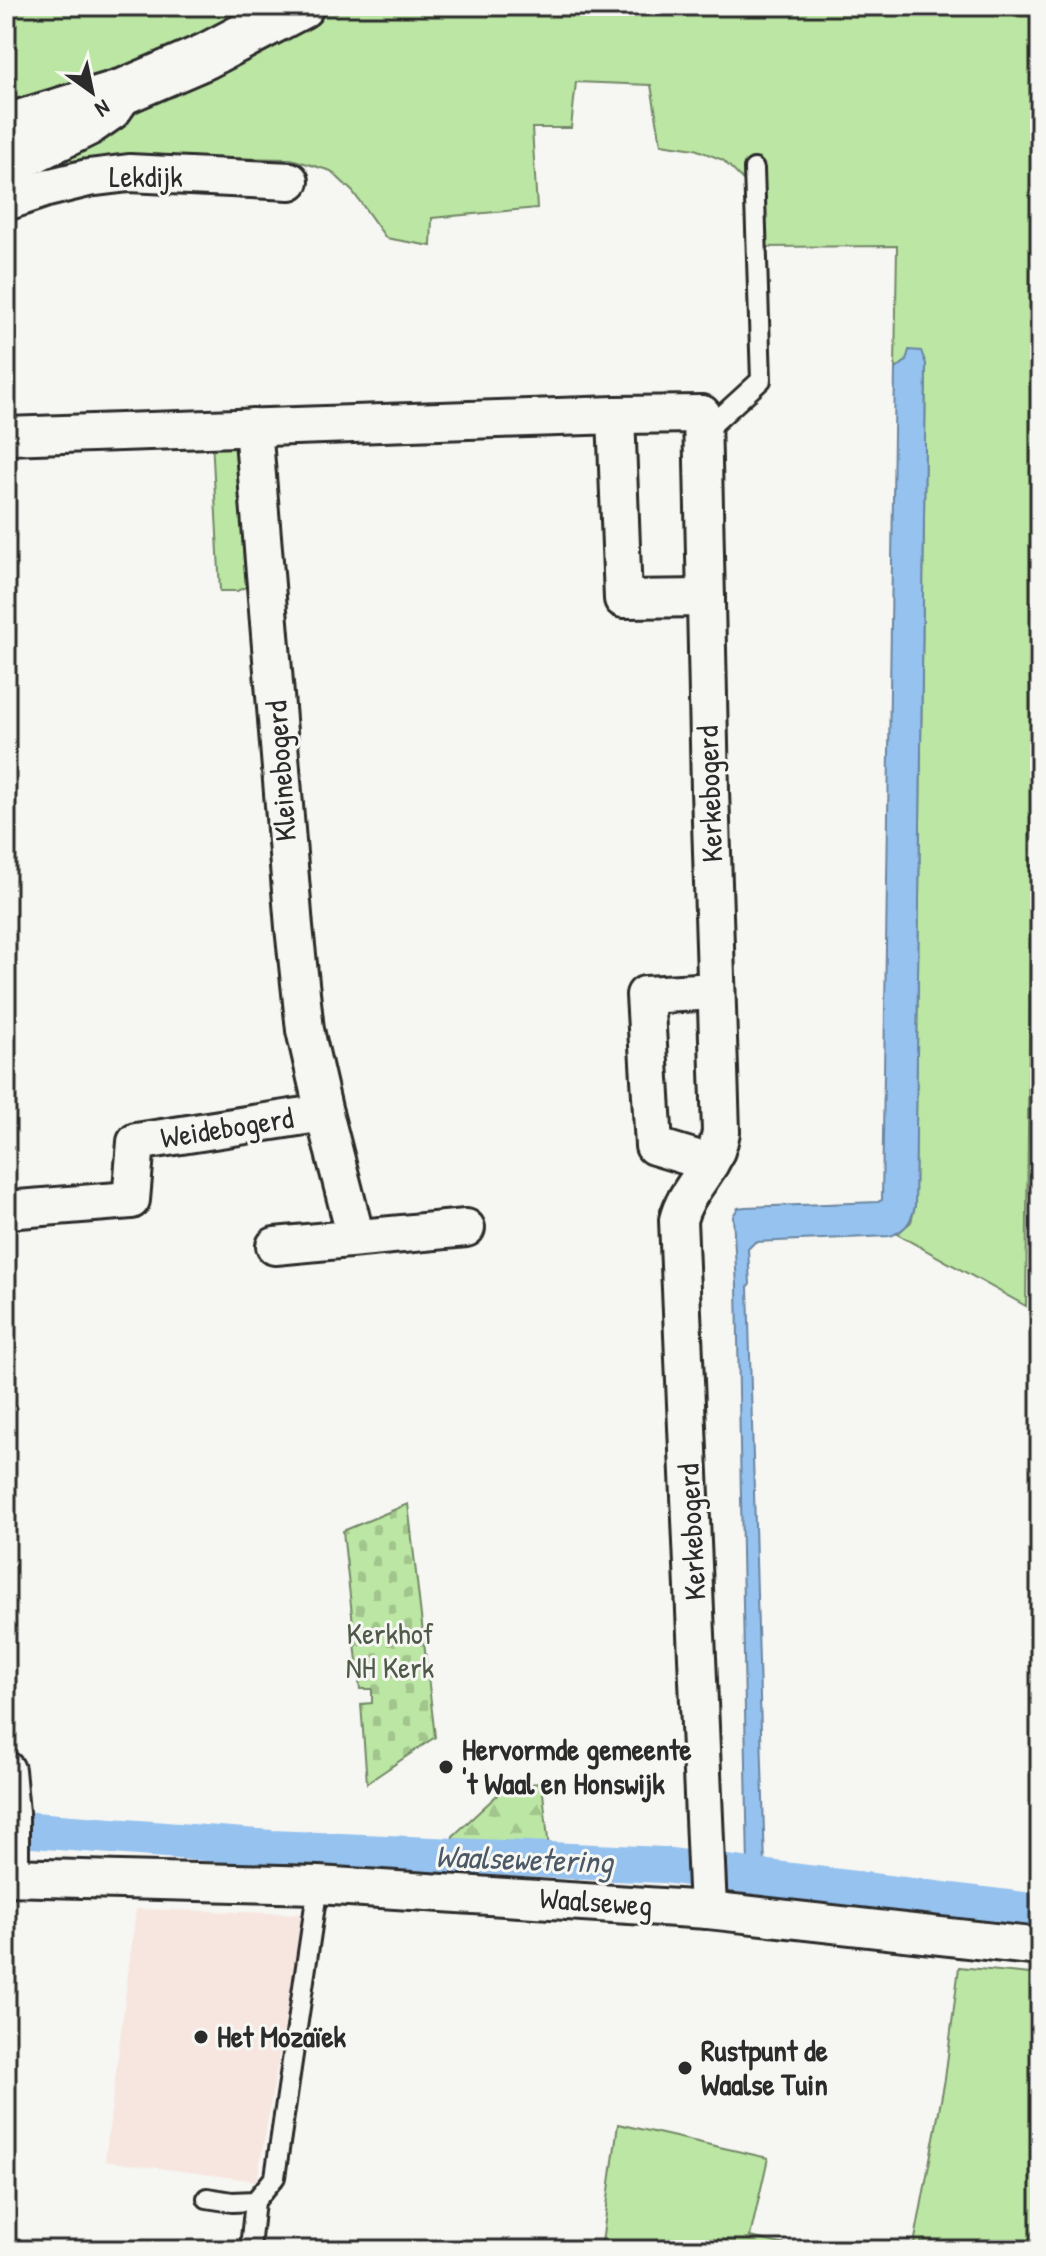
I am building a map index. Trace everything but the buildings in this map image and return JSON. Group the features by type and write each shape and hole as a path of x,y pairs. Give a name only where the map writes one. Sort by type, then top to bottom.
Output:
{"street":[{"name":"Lekdijk","path":"6,127 127,90 206,56 301,6"},
{"name":"Lekdijk","path":"6,168 89,127 112,111 127,90"},
{"name":"Lekdijk","path":"6,202 88,178 129,173 290,181"},
{"path":"6,436 433,420 702,414 702,434"},
{"path":"616,415 623,599 706,598"},
{"name":"Kleinebogerd","path":"253,427 294,927 305,1030 324,1113"},
{"name":"Kerkebogerd","path":"702,434 721,1132 710,1163 682,1205 678,1220 708,1894"},
{"path":"710,1163 654,1146 645,995 716,991"},
{"name":"Weidebogerd","path":"6,1210 131,1200 136,1142 324,1113 356,1238"},
{"path":"275,1246 466,1228"},
{"path":"6,1770 9,1854"},
{"name":"Waalseweg","path":"9,1854 318,1885 708,1894 1040,1947"}],"lane":[{"path":"702,434 761,380 754,169"},
{"path":"250,2248 255,2201 275,2177 318,1885"},
{"path":"207,2198 232,2202 255,2201"}],"shaded area":[{"name":"Het Mozaïek","path":"136,1909 304,1914 257,2181 105,2161"}],"green space":[{"path":"6,6 267,6 199,42 6,109"},
{"path":"335,6 1040,6 1040,580 1032,781 1026,1306 897,1234 911,1222 915,1206 926,364 906,361 895,370 897,246 759,247 748,185 723,160 695,149 661,144 651,85 576,82 571,128 532,128 537,208 432,218 431,246 386,238 353,192 331,171 291,159 150,157 6,177 91,136"},
{"path":"212,439 234,444 243,452 250,585 237,591 220,591"},
{"name":"Kerkhof NH Kerk","path":"408,1504 435,1737 367,1783 361,1704 372,1703 372,1689 360,1689 343,1531"},
{"path":"542,1783 549,1849 450,1849 453,1836 508,1785"},
{"path":"959,1967 1040,1975 1040,2250 913,2250 945,2079"},
{"path":"618,2124 768,2158 750,2237 809,2250 601,2250"}],"water":[{"path":"909,350 921,351 926,364 915,1206 907,1225 890,1236 755,1242 748,1249 765,1867 748,1869 733,1216 738,1208 745,1207 882,1200 895,370 906,361"},
{"path":"973,1894 1040,1901 1040,1935 964,1924 961,1903 966,1896"}],"waterway":[{"name":"Waalsewetering","path":"6,1828 271,1848 663,1865 1040,1912"}],"place":[{"name":"Hervormde gemeente 't Waal en Honswijk","path":"446,1767"},
{"name":"Het Mozaïek","path":"201,2037"},
{"name":"Rustpunt de Waalse Tuin","path":"685,2068"}]}
